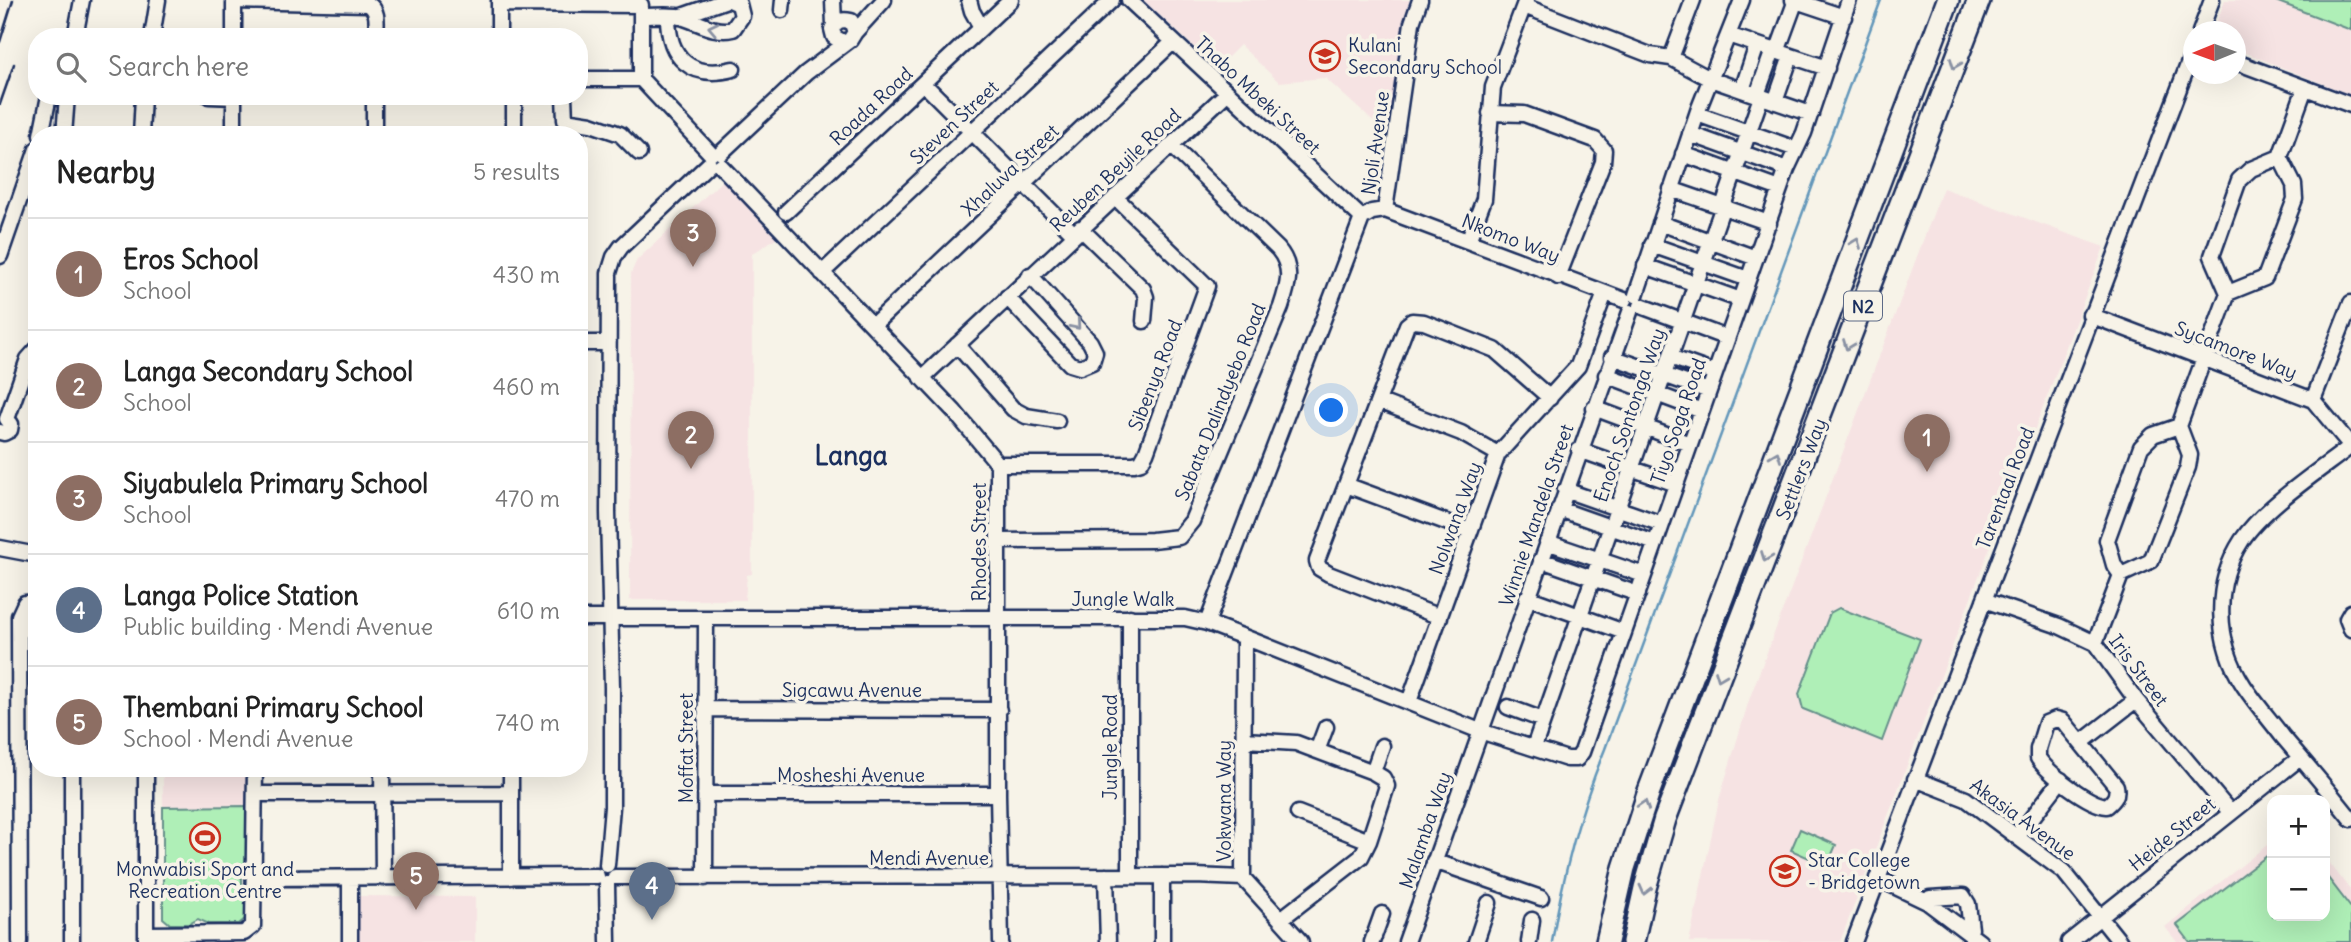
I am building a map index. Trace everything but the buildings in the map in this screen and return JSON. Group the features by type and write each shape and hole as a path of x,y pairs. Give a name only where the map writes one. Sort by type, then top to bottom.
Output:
{"highway":[{"name":"Settlers Way","path":"1607,942 1621,878 1649,791 1948,0"},
{"name":"Settlers Way","path":"1633,942 1665,819 1979,0"}],"street":[{"path":"73,28 82,0"},
{"path":"153,28 158,0"},
{"path":"234,28 234,0 362,3 372,6 376,14 376,28"},
{"path":"499,28 499,2 641,7 719,30 733,29 741,20 742,12 739,4 728,0 673,16"},
{"path":"833,0 844,29"},
{"path":"840,0 844,29"},
{"path":"608,942 606,875 612,807 608,281 614,257 806,73 809,65 844,29 883,0"},
{"path":"969,0 981,27"},
{"name":"Roada Road","path":"786,212 1011,0"},
{"name":"Steven Street","path":"822,273 1112,0"},
{"name":"Thabo Mbeki Street","path":"1129,0 1362,218"},
{"name":"Njoli Avenue","path":"1385,209 1412,23 1420,0"},
{"path":"1671,58 1693,0"},
{"name":"Winnie Mandela Street","path":"1480,731 1697,114 1742,0"},
{"path":"1795,0 1844,17"},
{"name":"Enoch Sontonga Way","path":"1534,747 1749,132 1765,98 1795,0"},
{"name":"Tiyo Soga Road","path":"1480,731 1572,760 1581,756 1787,169 1811,114 1849,0"},
{"path":"2204,21 2212,0"},
{"path":"1468,241 1484,199 1495,79 1525,3 1650,55 1671,58 1710,79 1811,114"},
{"path":"588,79 641,79 641,7"},
{"path":"673,16 670,42 678,57 686,64 708,73 733,69"},
{"path":"1728,35 1827,68"},
{"name":"Xhaluva Street","path":"873,325 1173,41"},
{"path":"1742,90 1758,45"},
{"path":"2246,66 2351,106"},
{"name":"Tarentaal Road","path":"1854,942 2183,75"},
{"name":"Rhodes Street","path":"641,79 873,325 998,464 1001,942"},
{"path":"923,83 1024,184 1143,289 1146,296 1144,321"},
{"path":"2228,293 2265,278 2291,210 2295,199 2294,185 2280,157 2305,88"},
{"name":"Reuben Beyile Road","path":"922,378 1227,93"},
{"path":"43,126 47,105"},
{"path":"65,126 66,105"},
{"path":"141,126 143,105"},
{"path":"234,105 234,126"},
{"path":"374,105 374,126"},
{"path":"514,105 514,126"},
{"path":"564,105 565,120 614,131 639,153"},
{"path":"1490,113 1524,114 1595,140 1604,150 1603,162 1558,277"},
{"path":"1697,114 1797,149"},
{"path":"1690,134 1787,169"},
{"name":"Sabata Dalindyebo Road","path":"999,541 1152,540 1180,537 1192,521 1281,307 1289,272 1278,249 1171,145"},
{"path":"1683,154 1780,189"},
{"path":"2095,643 2121,575 2151,561 2188,467 2190,455 2179,426 2228,293 2212,256 2239,180 2252,169 2280,157"},
{"path":"0,256 28,175"},
{"path":"1671,189 1769,223"},
{"name":"Sibenya Road","path":"998,464 1134,464 1141,462 1146,453 1207,286 1203,279 1115,197"},
{"path":"1385,209 1362,218 1207,623 1480,731"},
{"name":"Nkomo Way","path":"1385,209 1558,277 1727,338"},
{"path":"1660,223 1756,258"},
{"path":"1652,245 1748,279"},
{"path":"1645,266 1741,300"},
{"path":"1007,297 1070,363 1080,368 1092,362 1095,352 1090,342 1030,275"},
{"name":"Nolwana Way","path":"1409,702 1498,454 1578,366 1605,293"},
{"path":"2313,400 2351,303"},
{"name":"Sycamore Way","path":"2090,315 2313,400 2351,446"},
{"path":"1440,617 1319,568 1318,558 1405,328 1409,322 1415,320 1495,350 1550,398"},
{"path":"588,343 608,344"},
{"path":"957,345 1013,409 1026,416 1057,421"},
{"path":"1612,357 1709,391"},
{"path":"1670,358 1715,373"},
{"path":"1,428 28,359"},
{"path":"1606,375 1702,411"},
{"path":"1378,401 1461,432 1498,454"},
{"path":"1594,408 1690,443"},
{"path":"2121,575 2114,565 2107,540 2141,447 2153,435 2179,426"},
{"path":"2351,446 2255,525 2234,556 2221,597 2222,629 2232,664 2255,701 2351,819"},
{"path":"1579,450 1676,484"},
{"path":"1346,485 1470,531"},
{"path":"1565,490 1662,524"},
{"path":"1559,509 1655,543"},
{"path":"1547,542 1644,575"},
{"path":"0,548 28,553"},
{"path":"1541,560 1638,594"},
{"path":"1527,597 1624,632"},
{"name":"Iris Street","path":"1984,600 2059,626 2095,643 2136,700 2230,812"},
{"path":"20,942 19,622 20,611 24,603 28,603"},
{"path":"2351,612 2347,619 2351,629"},
{"name":"Jungle Walk","path":"588,618 1185,618 1207,623"},
{"name":"Moffat Street","path":"705,878 706,618"},
{"name":"Jungle Road","path":"1129,876 1130,618"},
{"name":"Vokwana Way","path":"1244,637 1243,878 1301,942"},
{"path":"2082,742 2136,700"},
{"path":"1507,707 1543,720"},
{"name":"Sigcawu Avenue","path":"705,709 999,710"},
{"path":"2056,719 2063,721 2082,742 2116,786 2118,793 2107,806 2099,806 2061,780 2038,758 2046,723 2056,719"},
{"path":"1317,751 1326,727"},
{"name":"Malamba Way","path":"1406,942 1480,731"},
{"path":"1244,740 1289,741 1373,772 1383,778 1387,786 1369,841 1357,861 1281,919"},
{"path":"1373,772 1382,746"},
{"name":"Heide Street","path":"2069,942 2300,758"},
{"path":"72,777 72,942"},
{"path":"146,777 146,938 247,932 255,922 255,777"},
{"path":"383,777 383,878"},
{"path":"511,777 511,877"},
{"name":"Akasia Avenue","path":"1915,779 1960,795 2069,878 2120,942"},
{"path":"2017,837 2061,780"},
{"path":"255,794 511,793"},
{"name":"Mosheshi Avenue","path":"705,794 998,794"},
{"path":"1298,813 1369,841"},
{"path":"1434,861 1541,898"},
{"name":"Mendi Avenue","path":"255,878 606,875 705,878 1243,878"},
{"path":"1106,876 1108,942"},
{"path":"1162,876 1162,942"},
{"path":"350,878 350,942"},
{"path":"1877,878 1927,902 1980,942"},
{"path":"1927,902 1930,898 1963,896 1968,904 1971,929 1968,933"},
{"path":"1476,942 1489,904"},
{"path":"1372,942 1382,914"},
{"path":"1529,942 1532,920"}],"shaded area":[{"name":"Kulani Secondary School","path":"1143,0 1410,0 1405,14 1388,135 1325,78 1279,82 1240,45 1217,68"},
{"path":"2225,0 2351,0 2351,95 2246,53 2246,21 2217,21"},
{"path":"724,179 779,236 752,254 752,574 747,575 745,600 630,600 631,273 637,260"},
{"path":"1943,188 2104,247 1840,942 1689,942 1719,800 1750,697"},
{"path":"163,777 246,777 246,806 163,807"},
{"path":"2267,845 2267,921 2330,921 2330,864 2351,891 2351,942 2177,942 2165,927"},
{"path":"358,896 475,897 475,942 358,942"}],"green space":[{"path":"2273,0 2351,0 2351,30"},
{"path":"1839,608 1920,639 1882,741 1803,709 1799,694 1830,613"},
{"name":"Monwabisi Sport and Recreation Centre","path":"246,806 246,869 240,869 238,876 242,878 246,890 246,918 239,924 209,924 198,919 189,924 170,924 163,918 163,807"},
{"path":"1800,829 1836,845 1827,866 1791,850"},
{"path":"2267,856 2267,921 2330,921 2330,881 2351,908 2351,942 2190,942 2177,925"}],"waterway":[{"path":"1552,942 1561,892 1587,796 1881,0"}],"railway":[{"path":"0,42 13,0"},
{"path":"0,104 14,64"}],"place":[{"name":"Kulani Secondary School","path":"1325,56"},
{"name":"Siyabulela Primary School","path":"693,267"},
{"name":"Langa Secondary School","path":"691,469"},
{"name":"Eros School","path":"1927,472"},
{"name":"Monwabisi Sport and Recreation Centre","path":"205,838"},
{"name":"Star College - Bridgetown","path":"1785,871"},
{"name":"Thembani Primary School","path":"416,910"},
{"name":"Langa Police Station","path":"652,920"}],"district":[{"name":"Langa","path":"851,455"}]}
